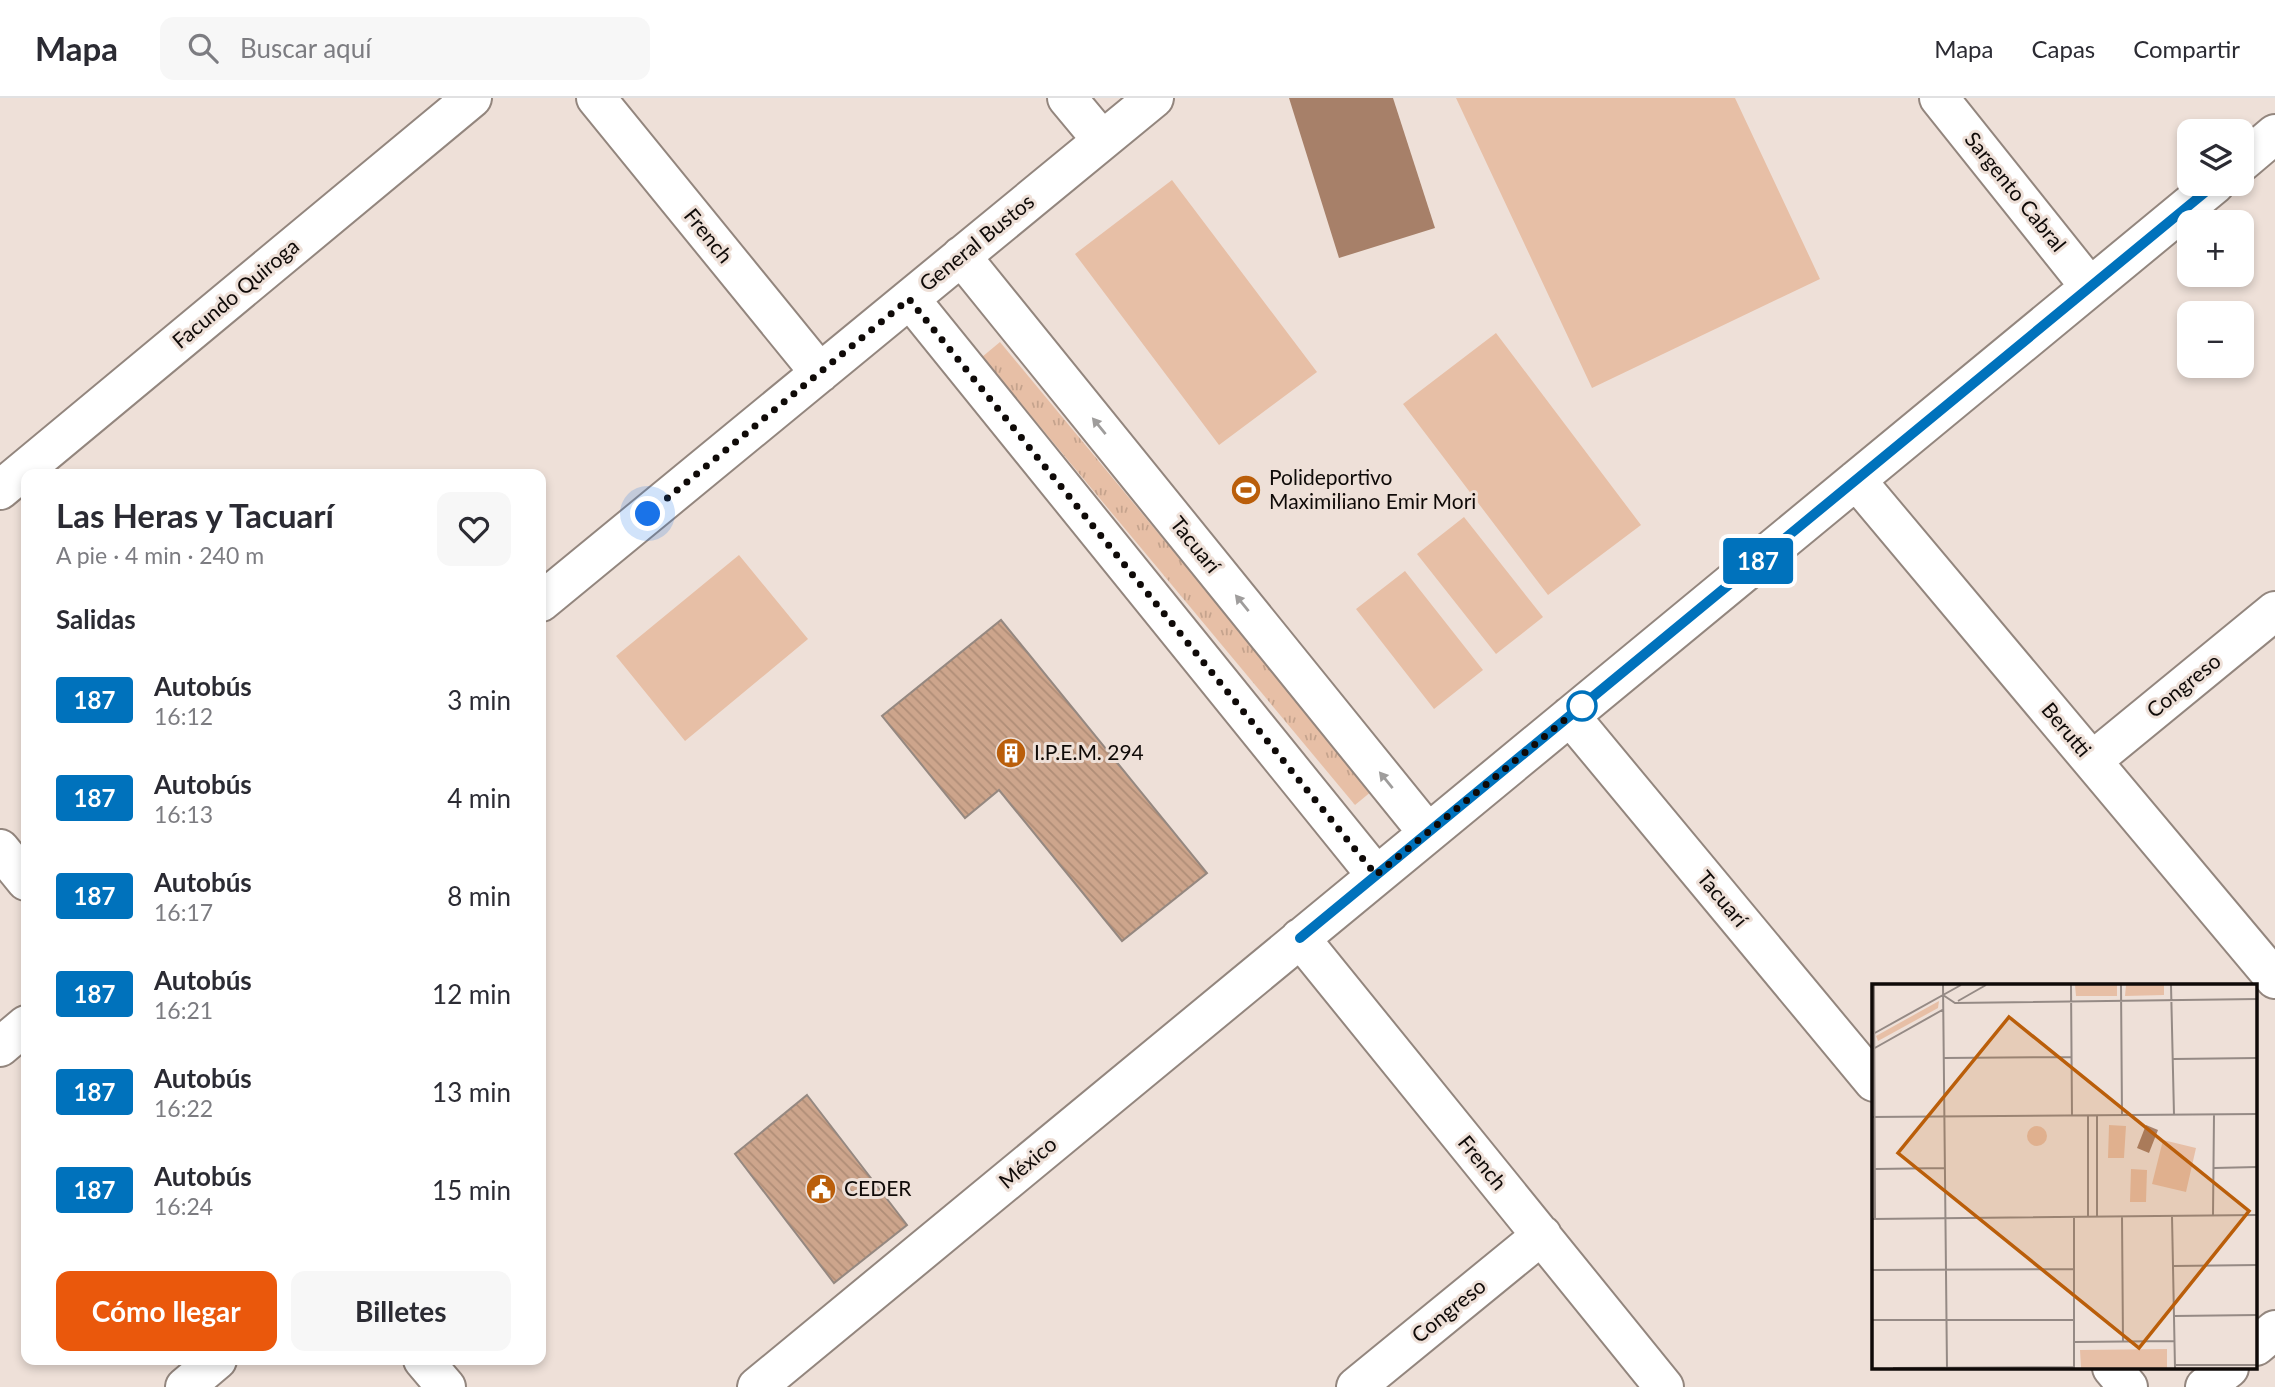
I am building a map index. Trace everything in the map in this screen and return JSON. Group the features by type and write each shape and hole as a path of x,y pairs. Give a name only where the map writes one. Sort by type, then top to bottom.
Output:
{"street":[{"name":"Facundo Quiroga","path":"25,469 472,98"},
{"name":"French","path":"596,98 820,373"},
{"path":"1068,98 1102,140"},
{"name":"General Bustos","path":"546,598 1154,98"},
{"name":"Sargento Cabral","path":"1939,98 2090,286"},
{"path":"2254,152 2275,134"},
{"name":"México","path":"757,1387 2200,196"},
{"name":"Tacuarí","path":"961,256 1429,833"},
{"path":"909,299 1376,875"},
{"name":"Facundo Quiroga","path":"0,490 21,473"},
{"name":"Berutti","path":"1856,480 2275,979"},
{"name":"Congreso","path":"2092,761 2275,611"},
{"name":"Tacuarí","path":"1570,716 1872,1080"},
{"path":"0,849 21,875"},
{"name":"French","path":"1300,938 1664,1387"},
{"path":"0,1047 21,1029"},
{"name":"Congreso","path":"1356,1387 1542,1236"},
{"path":"2258,1344 2275,1330"},
{"path":"185,1387 212,1365"},
{"path":"427,1365 446,1387"},
{"path":"2114,1370 2128,1387"},
{"path":"2205,1387 2226,1370"}],"green space":[{"path":"1456,98 1735,98 1820,279 1592,388"},
{"path":"1172,180 1317,372 1219,445 1075,254"},
{"path":"1496,333 1641,525 1548,595 1403,404"},
{"path":"1000,342 1372,791 1355,805 982,357"},
{"path":"1464,517 1543,617 1496,654 1417,554"},
{"path":"739,555 808,639 685,741 616,656"},
{"path":"1405,571 1483,670 1434,709 1356,609"}],"shaded area":[{"path":"1289,98 1393,98 1435,228 1339,258"}],"building":[{"name":"I.P.E.M. 294","path":"1001,620 1207,873 1122,941 999,790 965,818 882,716"},
{"name":"CEDER","path":"807,1095 907,1225 834,1283 735,1154"}],"bus line":[{"name":"187","path":"1300,938 2200,196"}],"place":[{"name":"Polideportivo Maximiliano Emir Mori","path":"1246,490"},
{"name":"I.P.E.M. 294","path":"1011,753"},
{"name":"CEDER","path":"821,1189"}],"route":[{"path":"648,514 909,299 1376,875 1590,699 1582,706"}]}
